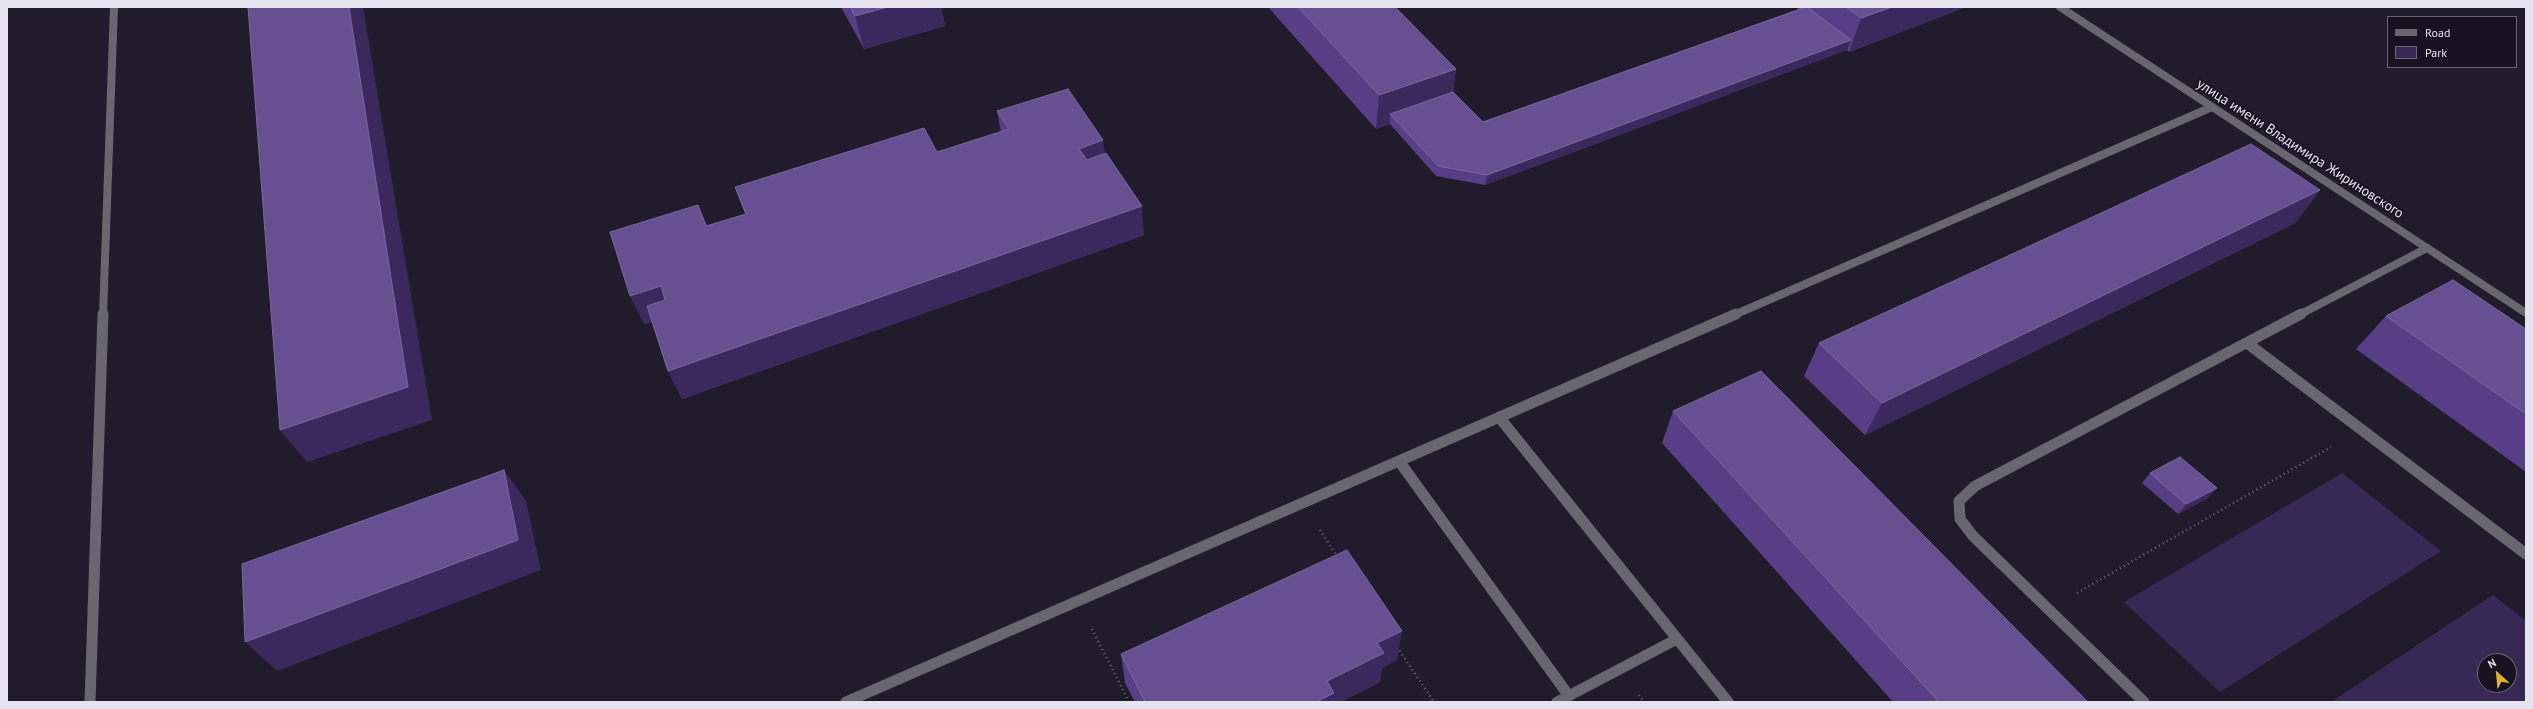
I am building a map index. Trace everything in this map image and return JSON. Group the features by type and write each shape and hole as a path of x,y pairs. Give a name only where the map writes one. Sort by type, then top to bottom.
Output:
{"street":[{"path":"90,702 114,7"},
{"name":"улица имени Владимира Жириновского","path":"2060,7 2526,313"},
{"path":"846,702 2212,107"},
{"path":"2144,702 1973,536 1960,519 1959,501 1975,486 2427,248"},
{"path":"2247,343 2526,554"},
{"path":"1499,418 1728,702"},
{"path":"1399,461 1569,696"},
{"path":"1557,702 1678,639"}],"path":[{"path":"2049,609 2361,430"},
{"path":"1303,503 1342,563"},
{"path":"1079,601 1129,702"},
{"path":"1394,642 1434,702"}],"green space":[{"path":"2342,473 2441,551 2220,692 2124,602"},
{"path":"2493,595 2526,621 2526,702 2331,702"}],"building":[{"path":"248,7 349,7 408,387 280,430"},
{"path":"850,7 888,7 855,16"},
{"path":"1298,7 1395,7 1456,69 1379,95"},
{"path":"1806,7 1851,40 1487,175 1438,166 1390,114 1453,92 1483,122"},
{"path":"1846,7 1892,7 1861,18"},
{"path":"1068,89 1103,140 1079,149 1087,160 1106,153 1142,206 668,371 647,306 665,300 661,286 630,296 610,232 698,205 706,226 746,214 735,187 924,128 937,152 1009,129 997,111"},
{"path":"2251,144 2320,190 1882,403 1819,343"},
{"path":"2453,280 2526,329 2526,414 2386,316"},
{"path":"1761,371 2088,702 1939,702 1673,411"},
{"path":"2180,457 2217,488 2186,504 2150,473"},
{"path":"504,470 518,540 245,642 242,564"},
{"path":"1347,550 1402,631 1377,643 1384,653 1327,681 1334,693 1316,702 1145,702 1121,654"}]}
